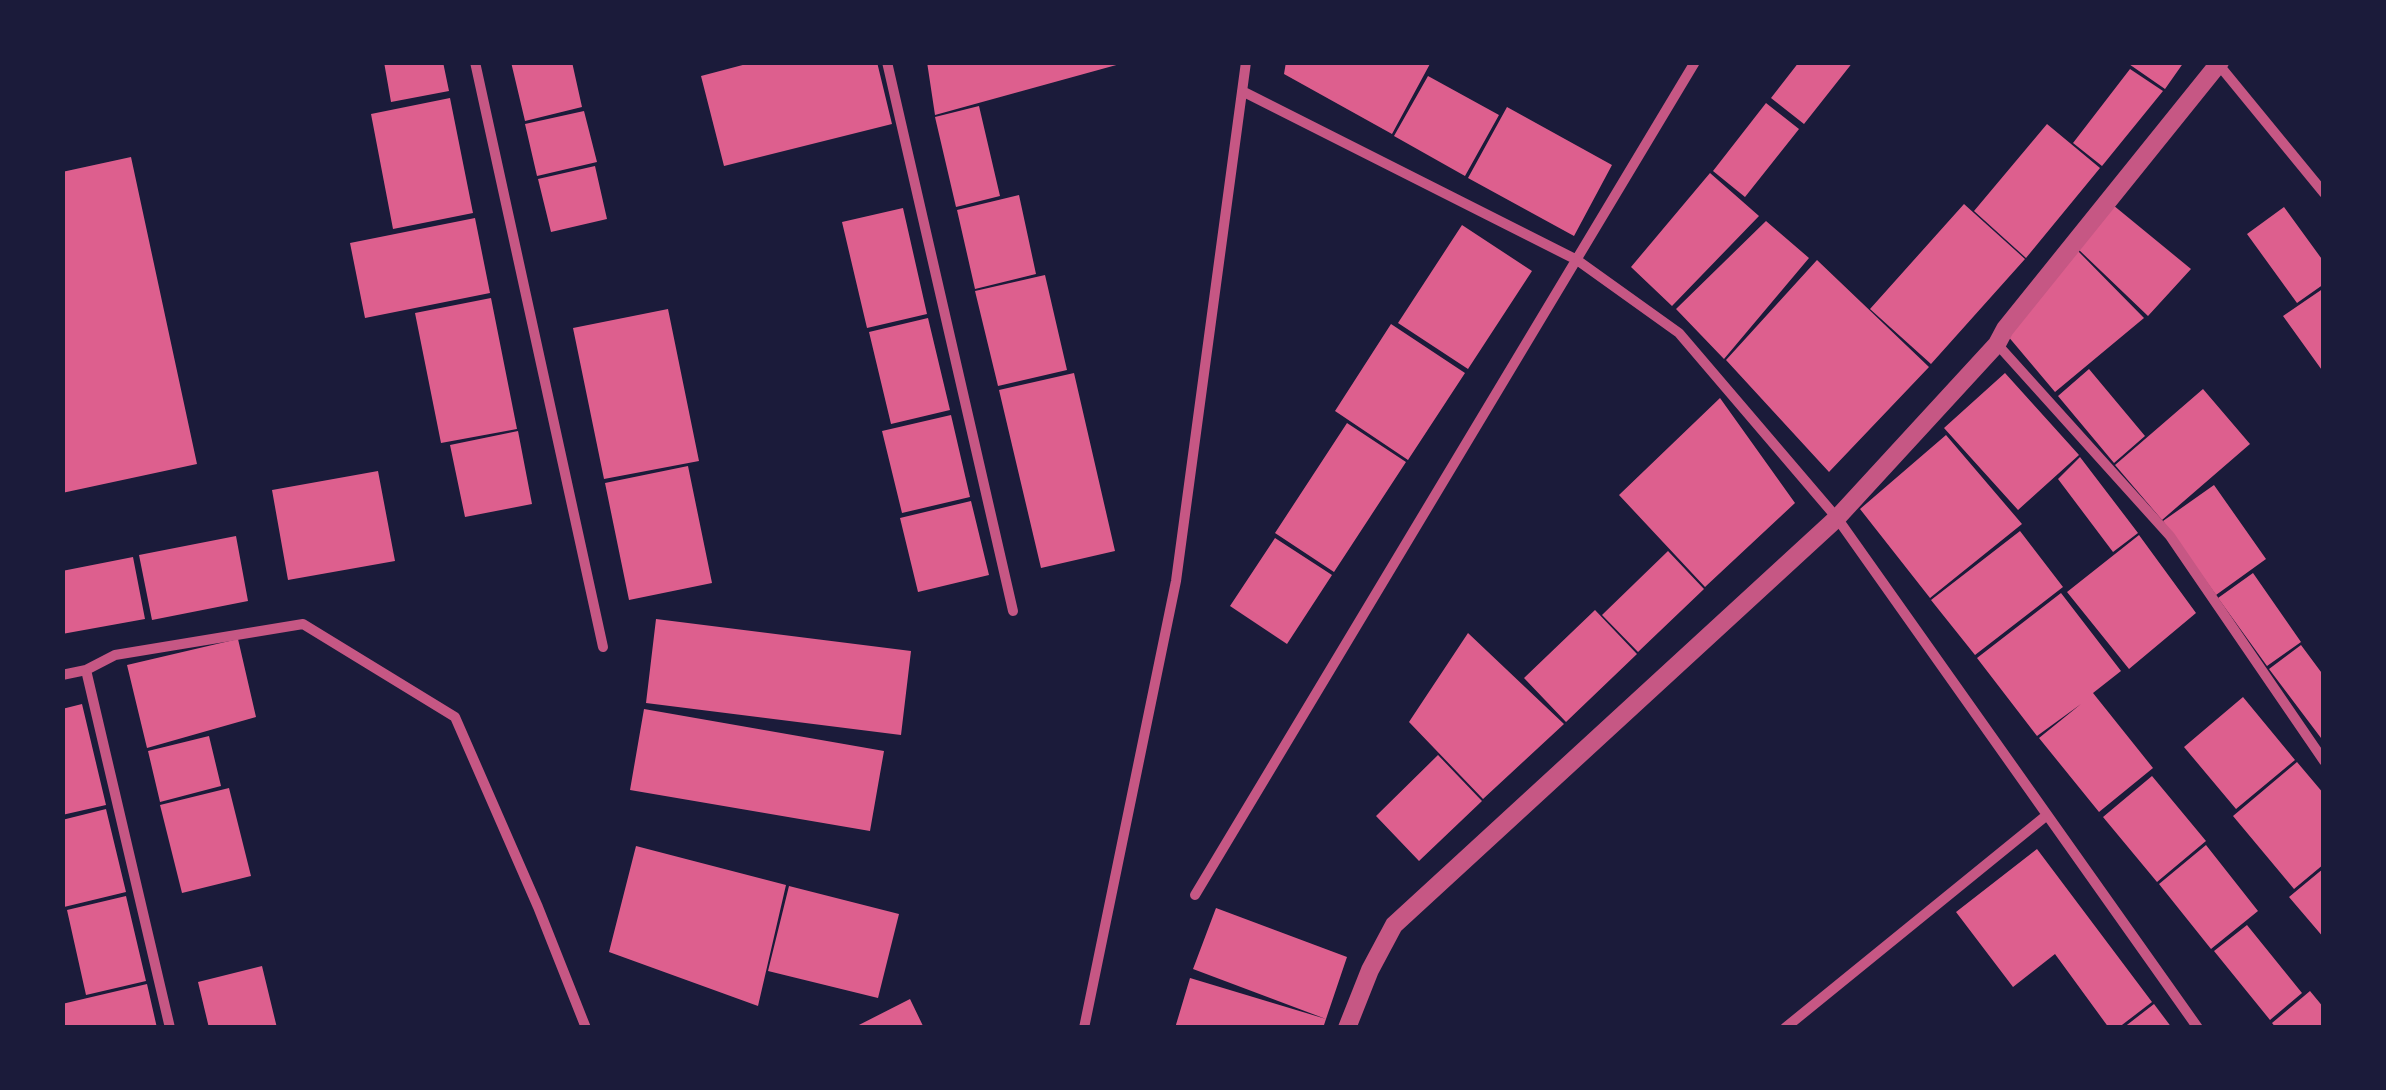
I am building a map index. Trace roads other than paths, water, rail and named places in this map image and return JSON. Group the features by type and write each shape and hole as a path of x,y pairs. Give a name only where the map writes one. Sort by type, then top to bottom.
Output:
{"street":[{"path":"475,62 604,647"},
{"path":"887,62 1013,611"},
{"path":"1084,1028 1176,581 1246,62"},
{"path":"1195,895 1695,62"},
{"path":"1347,1028 1370,970 1394,925 1837,518 1997,344 2220,64 2324,193"},
{"path":"1242,91 1577,260 1679,333 1837,518 2198,1028"},
{"path":"1997,344 2170,536 2324,760"},
{"path":"62,675 86,670 115,655 303,624 455,717 538,906 586,1028"},
{"path":"86,670 170,1028"},
{"path":"1786,1028 2047,815"}]}
